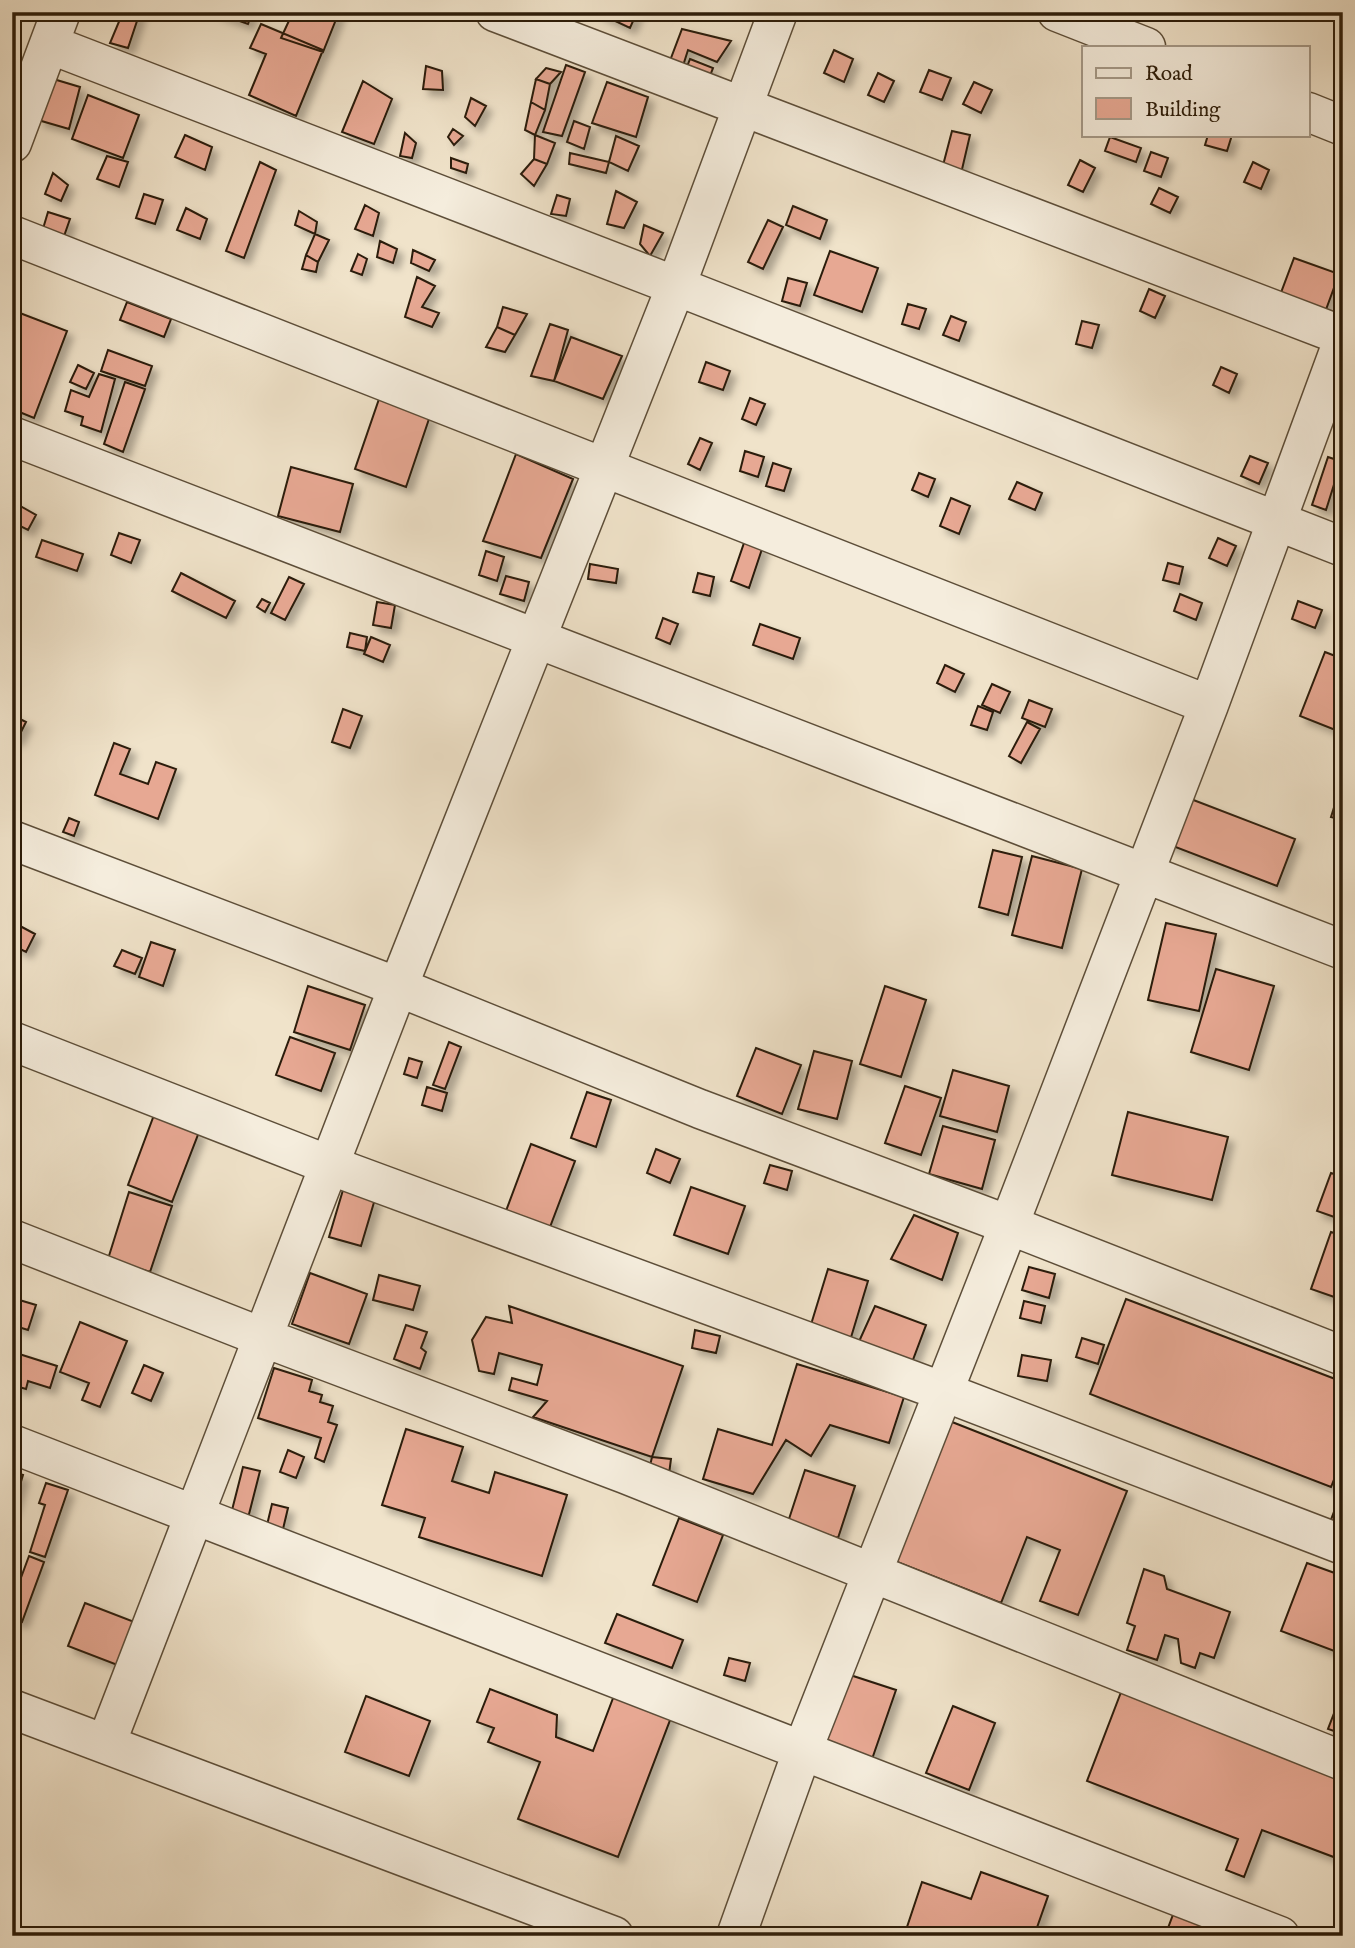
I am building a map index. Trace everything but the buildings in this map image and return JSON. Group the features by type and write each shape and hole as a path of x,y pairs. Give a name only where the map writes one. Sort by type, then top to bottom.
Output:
{"street":[{"path":"495,12 1343,338 1209,705 803,1749 736,1936"},
{"path":"106,1744 192,1515 398,987 676,286 778,12"},
{"path":"1057,12 1143,46"},
{"path":"12,143 55,28 676,286 1343,547"},
{"path":"1310,113 1343,126"},
{"path":"12,235 1209,705"},
{"path":"12,436 1343,950"},
{"path":"12,840 398,987 700,1109 1009,1225 1343,1356"},
{"path":"12,1041 329,1165 944,1392 1343,1545"},
{"path":"12,1239 625,1474 1343,1761"},
{"path":"12,1444 1280,1936"},
{"path":"12,1709 614,1936"}]}
